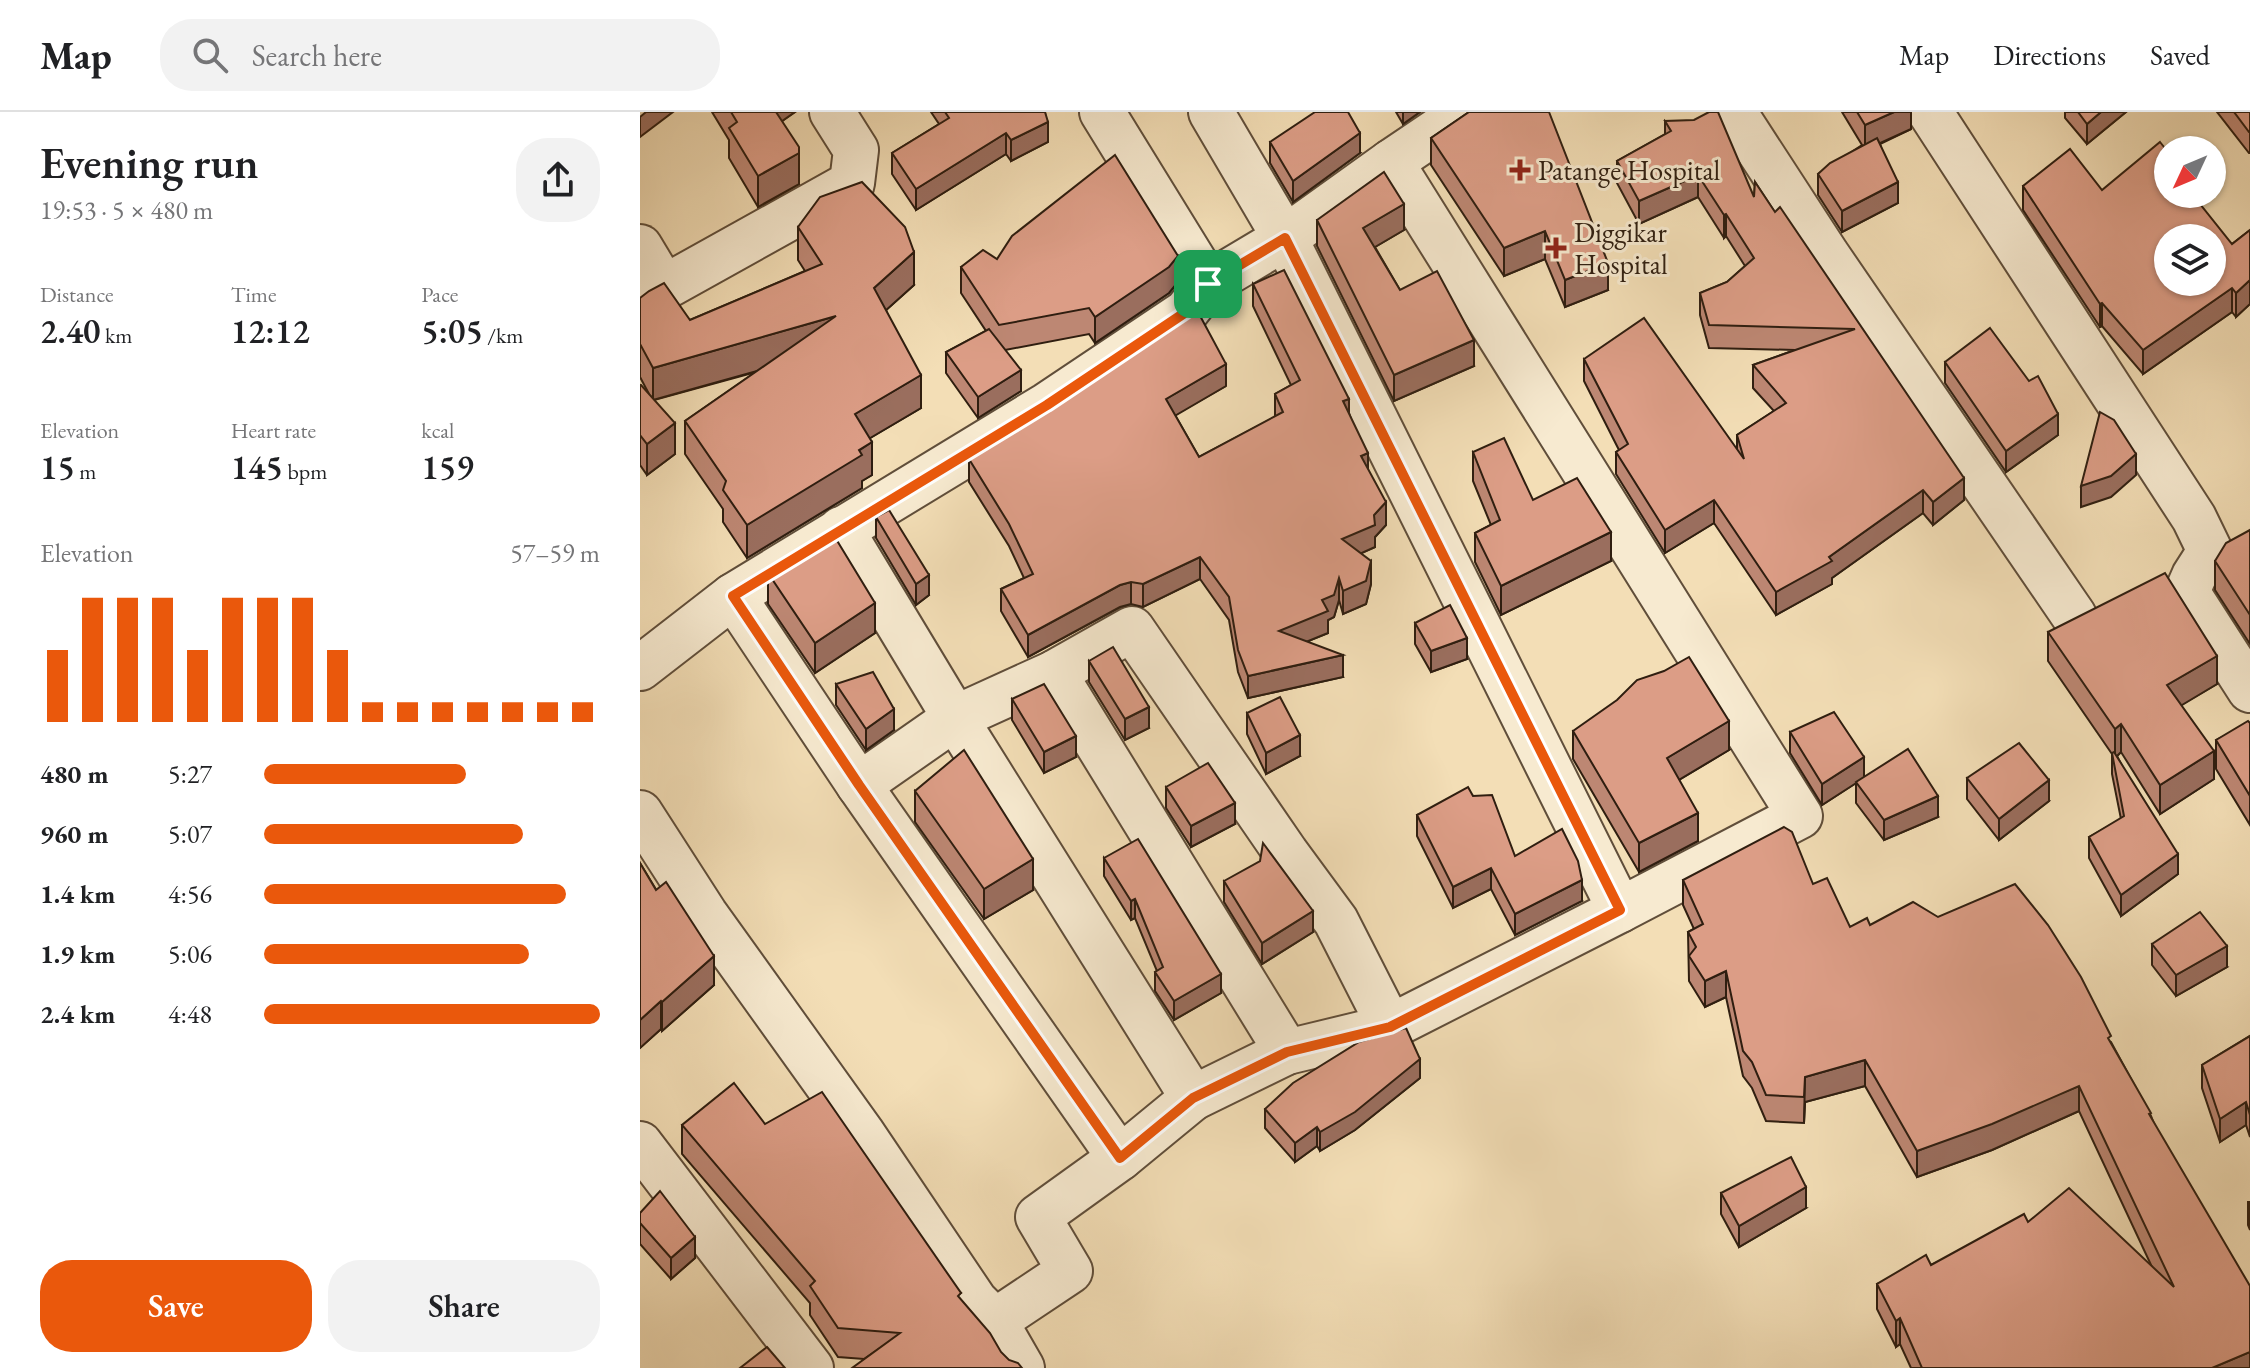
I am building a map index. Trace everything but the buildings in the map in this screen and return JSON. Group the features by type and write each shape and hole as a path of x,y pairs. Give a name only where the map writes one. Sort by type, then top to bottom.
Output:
{"street":[{"path":"640,247 652,294 852,183 856,150 832,112"},
{"path":"1102,112 1208,284"},
{"path":"1211,112 1285,238 1620,910"},
{"path":"640,668 733,596 1047,405 1174,321 1186,312 1208,284 1285,238 1465,112"},
{"path":"1734,112 1827,255 2074,616"},
{"path":"1930,112 2194,518 2210,551 2187,592 2250,690"},
{"path":"995,1321 1070,1271 1038,1217 1120,1158 1193,1098 1287,1052 1390,1027 1800,816 1391,162"},
{"path":"841,529 955,718 1193,1098"},
{"path":"733,596 859,785 1120,1158"},
{"path":"859,785 955,718 1054,673 1132,629 1336,921 1390,1027"},
{"path":"1054,673 1287,1052"},
{"path":"640,813 705,914 862,1133 975,1301 995,1321 1022,1368"},
{"path":"640,1144 811,1368"}],"place":[{"name":"Patange Hospital","path":"1520,170"},
{"name":"Diggikar Hospital","path":"1556,248"}],"route":[{"path":"1285,238 1620,910 1390,1027 1287,1052 1193,1098 1120,1158 859,785 733,596 1047,405 1186,312 1208,284 1285,238"}]}
